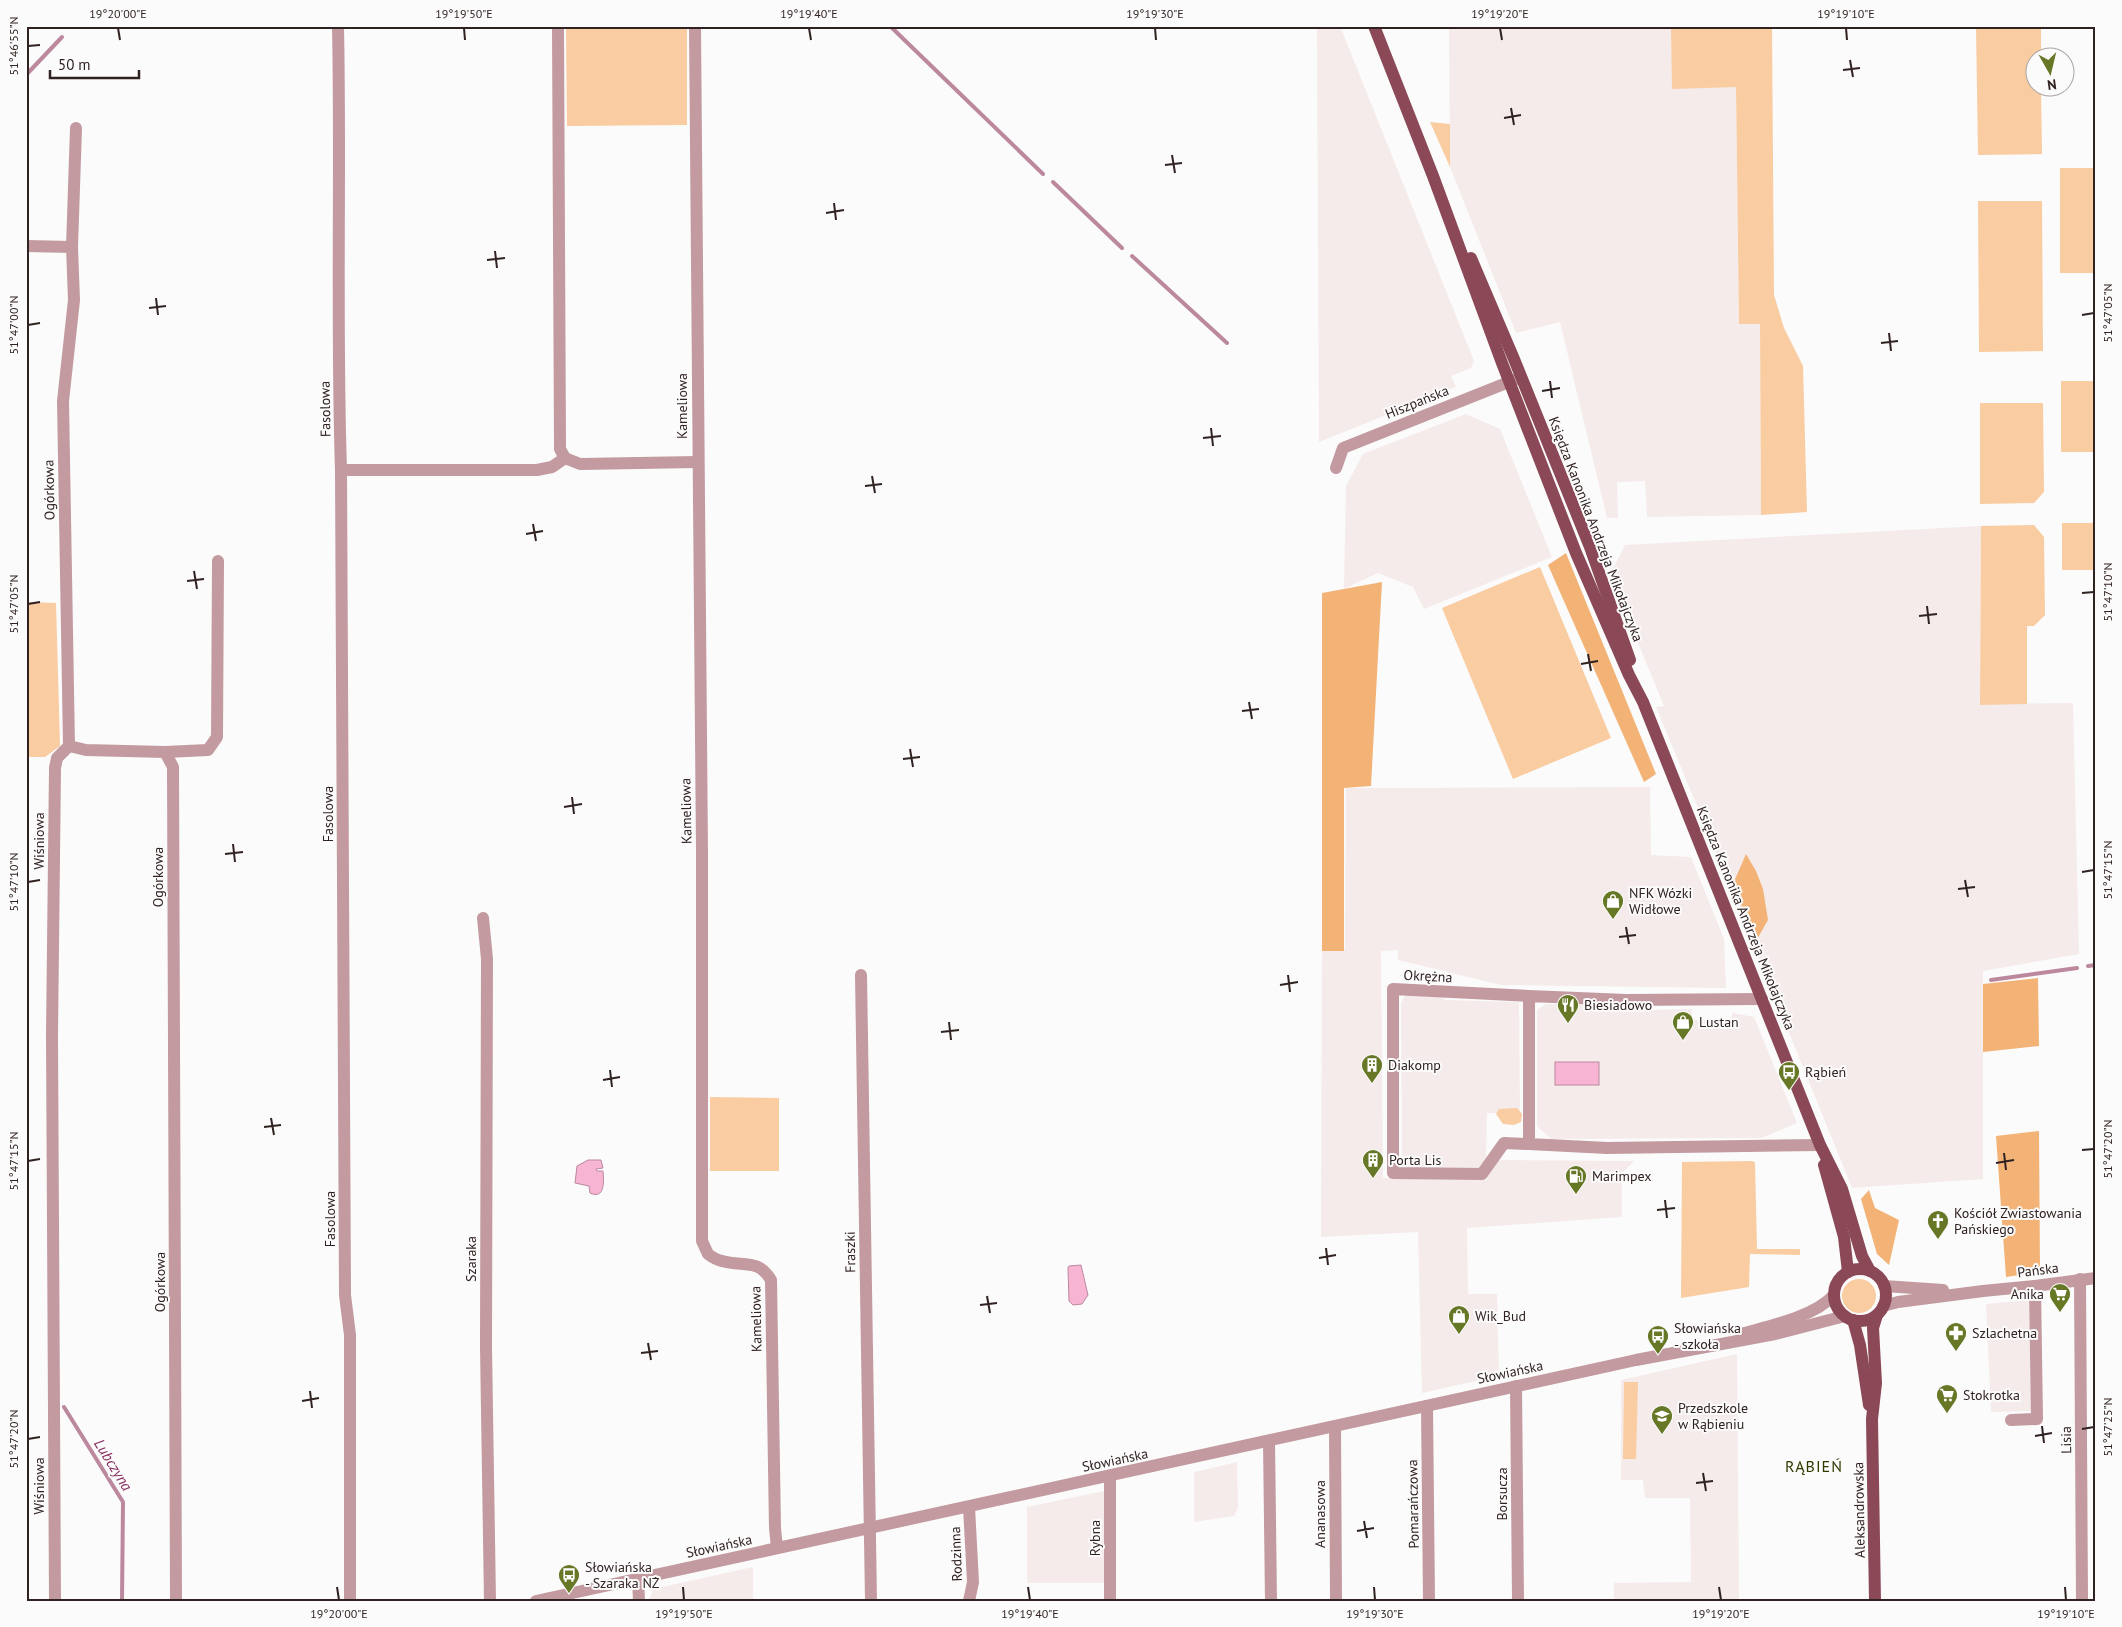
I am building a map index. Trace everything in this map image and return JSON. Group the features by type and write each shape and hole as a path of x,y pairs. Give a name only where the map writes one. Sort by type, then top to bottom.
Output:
{"main road":[{"name":"Księdza Kanonika Andrzeja Mikołajczyka","path":"1374,26 1433,176 1475,268 1576,552 1643,702"},
{"name":"Księdza Kanonika Andrzeja Mikołajczyka","path":"1515,380 1590,547 1614,611 1643,702 1820,1145 1842,1189 1862,1256 1870,1271"},
{"name":"Księdza Kanonika Andrzeja Mikołajczyka","path":"1820,1145 1844,1237 1848,1272"},
{"path":"1870,1271 1876,1275 1884,1286 1886,1297 1880,1311 1867,1320 1849,1318 1838,1309 1834,1295 1837,1284 1848,1272 1870,1271"},
{"name":"Aleksandrowska","path":"1875,1601 1872,1419 1876,1383 1873,1328 1880,1311"},
{"name":"Aleksandrowska","path":"1849,1318 1860,1345 1864,1383 1872,1419"}],"street":[{"name":"Fasolowa","path":"338,26 346,1295 350,1335 350,1601"},
{"path":"558,26 560,449 564,458 580,464 697,462"},
{"name":"Kameliowa","path":"695,26 697,462 702,874 702,1240 708,1254 722,1261 758,1266 766,1272 771,1280 775,1528 777,1548"},
{"name":"Ogórkowa","path":"69,746 63,401 74,300 72,247 76,128"},
{"path":"26,246 72,247"},
{"name":"Hiszpańska","path":"1336,468 1343,448 1515,380"},
{"path":"341,470 537,470 552,467 564,458"},
{"path":"1576,552 1590,547"},
{"path":"69,746 86,750 165,752 208,750 216,737 218,561"},
{"name":"Wiśniowa","path":"55,1601 52,1064 55,768 57,758 69,746"},
{"name":"Ogórkowa","path":"165,752 172,767 176,1601"},
{"name":"Szaraka","path":"483,918 487,958 486,1347 490,1601"},
{"name":"Fraszki","path":"861,975 871,1601"},
{"name":"Okrężna","path":"1762,999 1626,1000 1393,989 1393,1173 1482,1174 1504,1143 1607,1148 1820,1145"},
{"path":"1529,996 1529,1144"},
{"name":"Pańska","path":"1880,1311 1898,1302 1983,1290 2035,1286 2096,1278"},
{"name":"Lisia","path":"2080,1279 2082,1600"},
{"name":"Pańska","path":"1884,1286 1983,1290"},
{"path":"2011,1420 2037,1419 2035,1286"},
{"name":"Słowiańska","path":"1700,1347 1815,1310 1827,1303 1834,1295"},
{"name":"Słowiańska","path":"536,1601 1516,1386 1700,1347 1789,1332 1849,1318"},
{"name":"Borsucza","path":"1516,1386 1518,1601"},
{"name":"Pomarańczowa","path":"1427,1406 1429,1601"},
{"name":"Ananasowa","path":"1335,1427 1336,1601"},
{"path":"1269,1441 1271,1601"},
{"name":"Rybna","path":"1110,1476 1110,1601"},
{"name":"Rodzinna","path":"969,1507 973,1582 969,1601"},
{"path":"638,1578 639,1601"}],"shaded area":[{"path":"566,26 687,26 687,125 567,126"},
{"path":"1317,26 1340,26 1474,361 1471,368 1451,376 1456,387 1319,442"},
{"path":"1449,26 1671,26 1736,87 1739,324 1760,324 1761,515 1647,517 1645,481 1617,482 1618,518 1607,518 1560,322 1516,333 1450,167"},
{"path":"1671,26 1772,26 1774,295 1784,328 1803,366 1807,512 1761,515 1760,324 1739,324 1736,87 1672,89"},
{"path":"1976,26 2041,26 2041,48 2024,48 2024,98 2041,98 2042,154 1978,155"},
{"path":"1430,122 1450,124 1450,167"},
{"path":"2060,168 2096,168 2096,273 2060,273"},
{"path":"1978,201 2042,201 2043,351 1979,352"},
{"path":"2061,381 2096,381 2096,452 2061,452"},
{"path":"1980,403 2043,403 2044,492 2034,503 1980,504"},
{"path":"1466,414 1500,429 1552,557 1424,609 1413,587 1378,573 1344,589 1346,486 1363,454"},
{"path":"2062,523 2096,523 2096,570 2062,570"},
{"path":"2034,525 2044,537 2045,615 2034,626 2027,626 2027,704 1980,705 1981,526"},
{"path":"1981,526 1980,704 2073,703 2079,954 1983,971 1983,1179 1852,1188 1713,845 1717,837 1705,809 1697,806 1656,707 1664,706 1610,575 1625,545"},
{"path":"1566,553 1656,774 1644,782 1548,565"},
{"path":"1540,567 1611,738 1513,779 1442,608"},
{"path":"1382,582 1371,786 1344,788 1344,951 1322,951 1322,593"},
{"path":"26,602 56,603 60,746 45,757 26,757"},
{"path":"1650,787 1651,855 1691,857 1724,939 1726,988 1501,985 1398,960 1398,950 1381,951 1383,1178 1486,1180 1499,1160 1634,1161 1622,1173 1622,1217 1467,1228 1468,1294 1497,1294 1499,1376 1422,1393 1418,1232 1321,1237 1322,951 1345,950 1346,788"},
{"path":"1746,854 1756,871 1763,889 1768,920 1756,941 1733,884"},
{"path":"2038,978 2039,1046 1983,1052 1983,984"},
{"path":"1406,994 1439,995 1445,1000 1519,1002 1520,1113 1487,1113 1486,1163 1479,1168 1407,1168 1402,1161 1401,1003"},
{"path":"1546,1004 1605,1005 1610,1011 1692,1009 1692,1020 1731,1020 1732,1013 1754,1017 1797,1123 1762,1138 1551,1139 1537,1126 1537,1010"},
{"path":"1555,1062 1599,1062 1599,1085 1555,1085"},
{"path":"710,1097 779,1098 779,1171 710,1171"},
{"path":"1517,1108 1522,1114 1521,1122 1514,1125 1503,1124 1496,1114 1499,1109"},
{"path":"2039,1131 2040,1272 2006,1277 1996,1136"},
{"path":"588,1160 601,1160 603,1168 596,1169 597,1171 603,1171 604,1180 601,1192 598,1194 590,1193 589,1186 575,1183 577,1166"},
{"path":"1682,1162 1755,1162 1757,1249 1800,1249 1800,1255 1750,1254 1749,1287 1681,1298"},
{"path":"1869,1190 1875,1208 1899,1220 1889,1265 1877,1254 1861,1199"},
{"path":"1081,1265 1088,1295 1082,1304 1073,1305 1069,1301 1068,1268 1069,1266"},
{"path":"1859,1279 1866,1280 1871,1284 1875,1289 1875,1303 1871,1308 1866,1312 1859,1313 1852,1312 1847,1308 1843,1303 1842,1296 1843,1289 1847,1284 1852,1280"},
{"path":"2030,1300 2031,1411 1991,1412 1986,1304"},
{"path":"1737,1354 1739,1601 1614,1601 1614,1583 1691,1582 1690,1498 1645,1498 1643,1480 1621,1480 1621,1380"},
{"path":"1624,1382 1638,1382 1636,1459 1623,1459"},
{"path":"1237,1462 1238,1508 1234,1516 1194,1522 1194,1472"},
{"path":"1104,1491 1104,1583 1027,1583 1027,1507"},
{"path":"753,1567 753,1601 649,1601 653,1589"}],"waterway":[{"path":"890,26 1043,174"},
{"name":"Lubczyna","path":"26,75 62,37"},
{"path":"1053,182 1122,248"},
{"path":"1132,256 1227,343"},
{"path":"2088,966 2096,965"},
{"path":"1991,980 2077,968"},
{"name":"Lubczyna","path":"64,1407 123,1502 122,1601"}],"place":[{"name":"NFK Wózki Widłowe","path":"1613,920"},
{"name":"Biesiadowo","path":"1568,1024"},
{"name":"Lustan","path":"1683,1041"},
{"name":"Diakomp","path":"1372,1084"},
{"name":"Rąbień","path":"1789,1091"},
{"name":"Porta Lis","path":"1373,1179"},
{"name":"Marimpex","path":"1576,1195"},
{"name":"Kościół Zwiastowania Pańskiego","path":"1938,1240"},
{"name":"Anika","path":"2060,1313"},
{"name":"Wik_Bud","path":"1459,1335"},
{"name":"Szlachetna","path":"1956,1352"},
{"name":"Słowiańska - szkoła","path":"1658,1355"},
{"name":"Stokrotka","path":"1947,1414"},
{"name":"Przedszkole w Rąbieniu","path":"1662,1435"},
{"name":"Słowiańska - Szaraka NŻ","path":"569,1594"}],"district":[{"name":"RĄBIEŃ","path":"1814,1466"}]}
